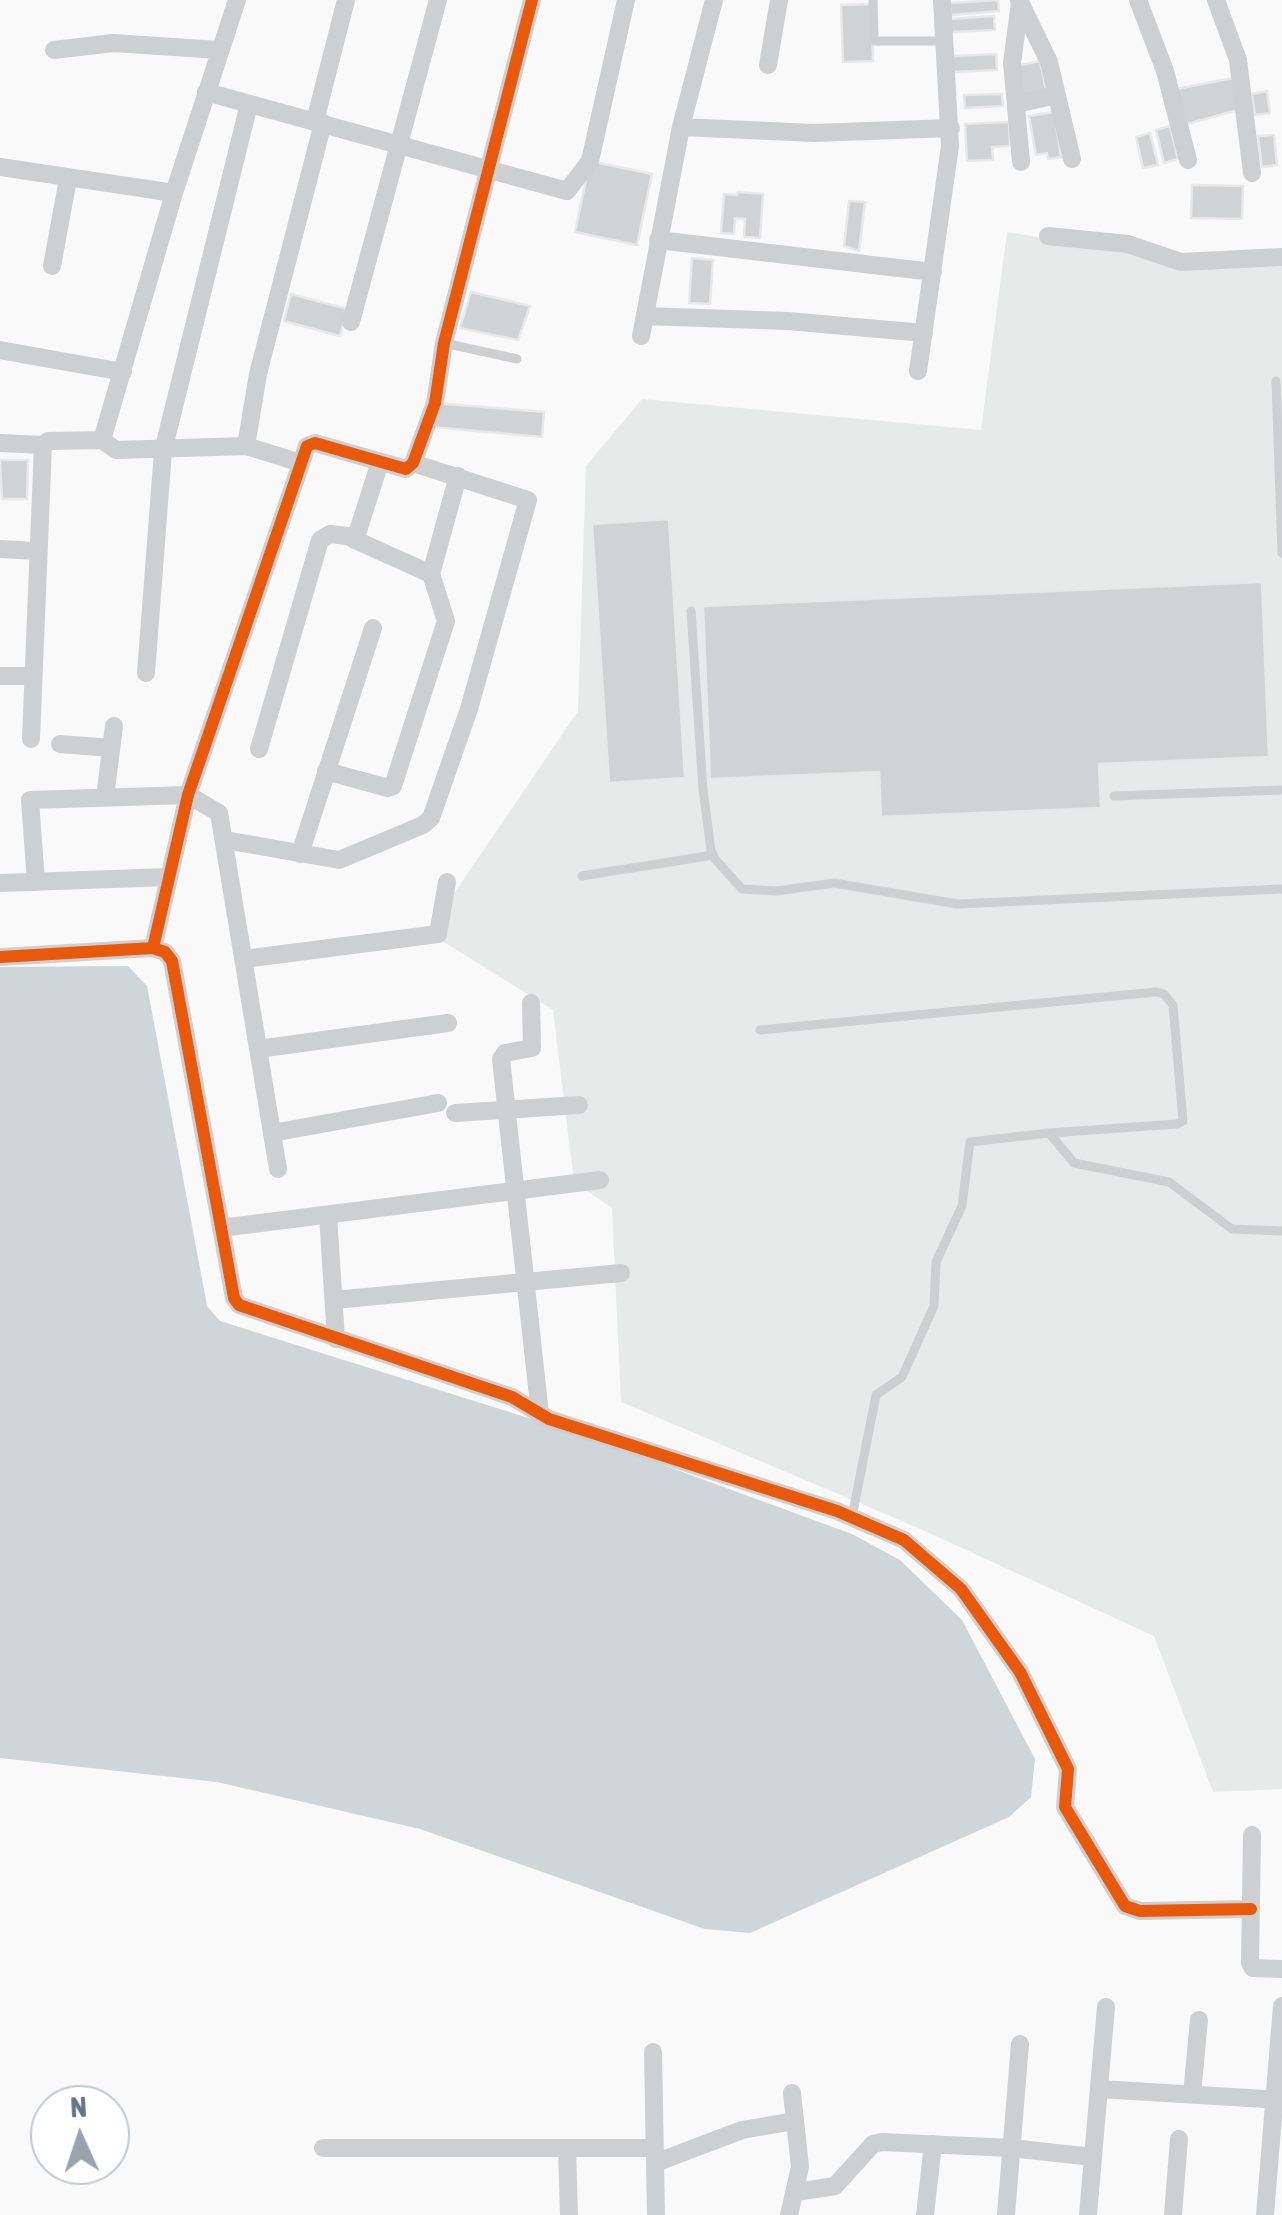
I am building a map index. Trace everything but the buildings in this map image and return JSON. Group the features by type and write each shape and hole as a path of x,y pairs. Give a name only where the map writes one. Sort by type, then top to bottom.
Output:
{"street":[{"path":"102,440 174,193 237,0"},
{"path":"246,446 258,374 346,0"},
{"path":"352,322 438,0"},
{"path":"153,948 188,796 309,443 406,469 413,463 434,403 444,343 532,0"},
{"path":"206,92 489,167 560,190 572,188 590,161 626,0"},
{"path":"641,336 681,126 714,0"},
{"path":"768,65 779,0"},
{"path":"918,371 951,128 942,0"},
{"path":"1138,0 1164,66 1188,160"},
{"path":"1216,0 1238,60 1252,173"},
{"path":"1020,1 1048,58 1072,159"},
{"path":"1020,1 1012,63 1021,162"},
{"path":"54,50 113,43 220,50"},
{"path":"1016,104 1057,95"},
{"path":"146,674 163,450 249,104"},
{"path":"681,126 800,133 951,128"},
{"path":"0,167 174,193"},
{"path":"52,266 68,178"},
{"path":"1048,236 1128,244 1181,262 1282,257"},
{"path":"658,240 934,272"},
{"path":"645,316 788,321 924,333"},
{"path":"0,350 124,372"},
{"path":"0,444 102,440 116,450 246,446 301,463"},
{"path":"31,739 42,445"},
{"path":"353,539 358,534 380,462"},
{"path":"225,840 339,860 431,818 470,709 528,504 524,497 413,463"},
{"path":"326,772 388,788 394,786 446,621 432,574 458,476"},
{"path":"259,748 320,540 330,534 342,534 432,574"},
{"path":"0,549 37,551"},
{"path":"300,854 373,628"},
{"path":"0,676 33,676"},
{"path":"104,797 114,726"},
{"path":"60,744 111,748"},
{"path":"36,882 30,800 188,796 218,813 278,1169"},
{"path":"0,883 169,878"},
{"path":"244,959 438,934 447,882"},
{"path":"0,958 153,948 165,952 172,961 234,1298 239,1306 512,1397 540,1414 852,1516 899,1536 961,1589 1020,1672 1068,1769 1066,1807 1125,1906 1140,1911 1251,1909"},
{"path":"530,1003 532,1048 502,1055 540,1414"},
{"path":"258,1049 448,1023"},
{"path":"272,1132 438,1103"},
{"path":"455,1113 579,1105"},
{"path":"221,1228 600,1180"},
{"path":"328,1214 336,1339"},
{"path":"334,1300 621,1273"},
{"path":"1252,1835 1253,1968 1282,1969"},
{"path":"1265,2215 1278,2100 1282,2006"},
{"path":"1088,2215 1106,2007"},
{"path":"1192,2094 1199,2020"},
{"path":"1006,2215 1020,2044"},
{"path":"653,2052 656,2215"},
{"path":"1099,2088 1278,2100"},
{"path":"789,2215 800,2167 792,2094"},
{"path":"323,2148 567,2148 654,2156 742,2130 795,2120"},
{"path":"1173,2215 1179,2139"},
{"path":"796,2192 834,2186 877,2142 1011,2148 1093,2157"},
{"path":"925,2215 933,2144"},
{"path":"567,2148 569,2215"}],"lane":[{"path":"873,0 874,41 945,41"},
{"path":"444,343 517,358"},
{"path":"1276,381 1282,553"},
{"path":"691,611 703,790 712,855 742,890 777,891 834,883 958,904 1282,888"},
{"path":"1114,796 1282,790"},
{"path":"582,876 712,855"},
{"path":"760,1030 1156,992 1173,1004 1183,1121 970,1142 962,1206 936,1262 934,1306 902,1377 876,1395 852,1516"},
{"path":"1050,1133 1074,1163 1169,1182 1232,1229 1282,1231"}],"shaded area":[{"path":"1007,232 1212,265 1282,258 1282,1789 1213,1792 1154,1636 916,1527 621,1402 612,1208 574,1182 553,1010 428,932 578,711 586,466 642,399 981,430"},
{"path":"128,966 147,986 207,1306 220,1321 576,1433 852,1534 900,1560 962,1620 1035,1759 1031,1797 1009,1817 750,1933 705,1929 420,1829 217,1782 0,1758 0,967"}],"cycle path":[{"path":"153,948 188,795 307,446 315,443 406,469 413,463 435,403 444,343 532,0"},
{"path":"0,957 153,948 165,952 172,961 234,1298 239,1305 512,1397 549,1419 837,1511 904,1540 961,1589 1020,1672 1068,1769 1065,1807 1125,1906 1140,1911 1251,1909"}]}
